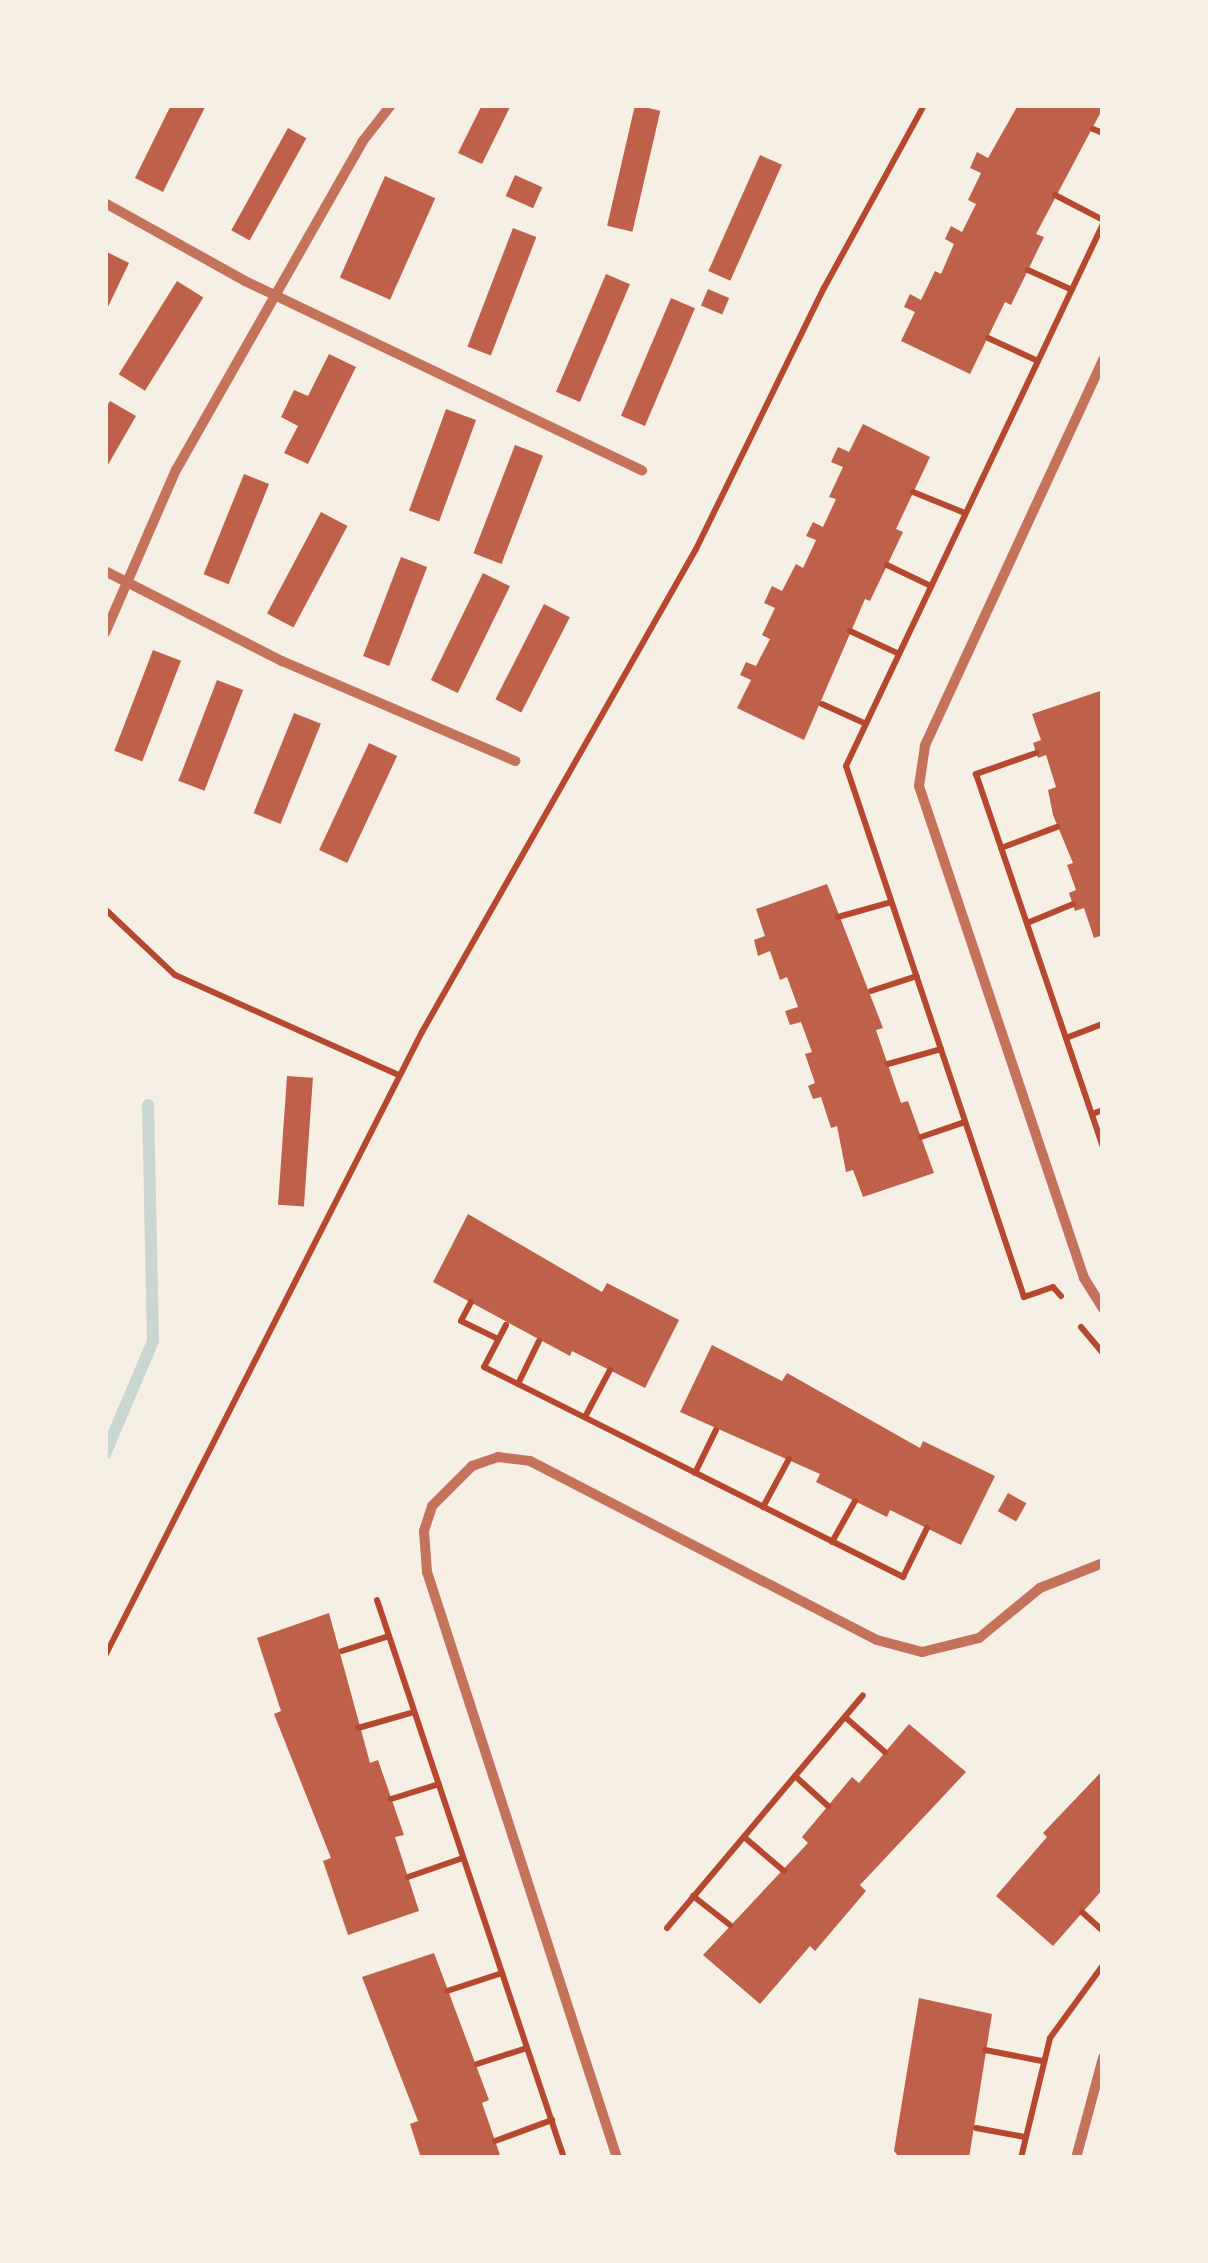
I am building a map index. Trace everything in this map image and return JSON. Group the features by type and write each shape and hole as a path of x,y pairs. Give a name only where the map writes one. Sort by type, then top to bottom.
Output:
{"street":[{"path":"105,633 176,470 362,142 391,105"},
{"path":"105,202 274,295 642,470"},
{"path":"1103,360 925,746 918,786 1084,1278 1103,1309"},
{"path":"105,571 282,660 515,761"},
{"path":"617,2158 427,1572 424,1531 432,1506 472,1466 498,1457 530,1461 877,1640 922,1652 979,1638 1040,1588 1103,1563"},
{"path":"1076,2158 1103,2058"}],"path":[{"path":"105,1656 242,1396 399,1076 696,549 831,273 924,105"},
{"path":"1093,129 1103,133"},
{"path":"1055,195 1103,222 846,766 1024,1297 1053,1287 1067,1306"},
{"path":"1028,270 1072,290"},
{"path":"988,338 1038,361"},
{"path":"913,492 966,514"},
{"path":"887,564 931,586"},
{"path":"850,631 899,654"},
{"path":"822,704 866,724"},
{"path":"1036,752 976,774 1103,1148"},
{"path":"1002,848 1057,827"},
{"path":"838,917 891,902"},
{"path":"1027,923 1073,904"},
{"path":"105,910 175,975 399,1076"},
{"path":"871,991 917,976"},
{"path":"1066,1038 1103,1024"},
{"path":"888,1064 941,1049"},
{"path":"1092,1114 1103,1110"},
{"path":"921,1137 966,1122"},
{"path":"471,1302 461,1321 498,1339"},
{"path":"1076,1320 1103,1353"},
{"path":"506,1324 484,1367 902,1577 927,1528"},
{"path":"518,1384 538,1341"},
{"path":"585,1417 610,1370"},
{"path":"695,1473 716,1430"},
{"path":"763,1507 789,1459"},
{"path":"832,1542 855,1500"},
{"path":"377,1600 564,2158"},
{"path":"342,1651 389,1636"},
{"path":"667,1928 863,1695"},
{"path":"358,1728 414,1712"},
{"path":"845,1717 885,1752"},
{"path":"794,1776 828,1806"},
{"path":"392,1799 439,1784"},
{"path":"744,1837 784,1871"},
{"path":"408,1877 463,1858"},
{"path":"694,1896 730,1925"},
{"path":"1082,1912 1103,1931"},
{"path":"1021,2158 1042,2061 1075,1999 1103,1965"},
{"path":"447,1992 502,1973"},
{"path":"477,2064 527,2048"},
{"path":"985,2050 1042,2061"},
{"path":"495,2141 552,2120"},
{"path":"976,2128 1026,2136"}],"building":[{"path":"171,105 206,105 163,192 135,178"},
{"path":"482,105 511,105 482,164 458,153"},
{"path":"635,105 660,111 632,232 607,226"},
{"path":"1018,105 1103,108 1036,234 1044,237 1011,305 1005,302 970,374 901,341 915,312 904,307 910,294 921,300 935,271 941,274 954,244 945,239 951,226 962,232 976,204 968,200 981,173 970,168 977,152 988,158"},
{"path":"288,128 306,138 250,241 231,230"},
{"path":"760,155 782,165 730,281 708,271"},
{"path":"515,175 542,187 533,208 506,196"},
{"path":"385,176 435,198 390,300 340,277"},
{"path":"513,228 536,237 491,356 467,347"},
{"path":"105,251 129,263 105,313"},
{"path":"606,274 630,284 580,402 556,392"},
{"path":"177,281 203,297 145,391 119,374"},
{"path":"708,289 729,298 722,315 701,306"},
{"path":"671,298 695,308 645,426 621,416"},
{"path":"329,354 356,367 308,464 284,453 298,426 281,417 294,390 308,396"},
{"path":"110,401 136,416 105,470 105,409"},
{"path":"446,409 476,420 439,521 409,510"},
{"path":"863,424 930,457 896,529 903,532 870,601 865,599 804,740 737,708 751,680 740,675 746,662 756,666 770,639 762,635 775,608 764,603 772,586 782,591 796,564 803,568 816,540 806,536 813,522 823,527 836,499 829,497 843,467 831,462 838,447 849,452"},
{"path":"515,445 543,456 501,564 473,553"},
{"path":"244,474 269,484 229,584 204,574"},
{"path":"321,512 347,526 293,628 267,614"},
{"path":"401,557 427,567 389,666 363,656"},
{"path":"483,573 510,586 458,693 431,680"},
{"path":"544,604 570,617 521,713 495,699"},
{"path":"153,650 181,661 142,762 114,751"},
{"path":"217,680 243,690 204,791 178,781"},
{"path":"1103,690 1103,935 1094,938 1084,908 1075,911 1069,893 1076,890 1067,865 1073,863 1053,815 1048,790 1056,787 1046,755 1038,758 1033,743 1041,740 1032,714"},
{"path":"294,713 321,724 280,824 254,813"},
{"path":"369,743 397,756 347,863 319,850"},
{"path":"827,884 883,1028 876,1030 901,1103 908,1101 934,1173 863,1197 853,1170 846,1172 837,1126 831,1128 821,1097 813,1099 808,1086 815,1083 805,1054 812,1052 801,1022 790,1025 785,1011 798,1007 787,977 780,980 770,951 758,956 754,940 765,936 756,909"},
{"path":"287,1076 313,1078 304,1206 278,1205"},
{"path":"468,1214 602,1292 607,1283 679,1320 645,1388 572,1351 570,1356 433,1282"},
{"path":"712,1345 782,1381 787,1373 920,1448 923,1441 995,1476 961,1545 890,1510 887,1517 816,1482 820,1474 680,1412"},
{"path":"1008,1493 1026,1503 1016,1522 998,1511"},
{"path":"329,1613 370,1763 378,1760 404,1835 395,1837 419,1911 348,1935 323,1861 331,1858 274,1714 281,1711 257,1638"},
{"path":"909,1724 966,1772 860,1885 866,1891 815,1951 810,1946 760,2004 703,1955 808,1843 802,1837 852,1777 859,1783"},
{"path":"1103,1770 1103,1889 1053,1946 996,1896 1047,1837 1043,1833"},
{"path":"434,1953 489,2100 482,2103 501,2158 421,2158 410,2124 418,2121 362,1977"},
{"path":"919,1998 992,2014 969,2158 900,2158 894,2151"}],"waterway":[{"path":"105,1454 153,1341 148,1105"}]}
